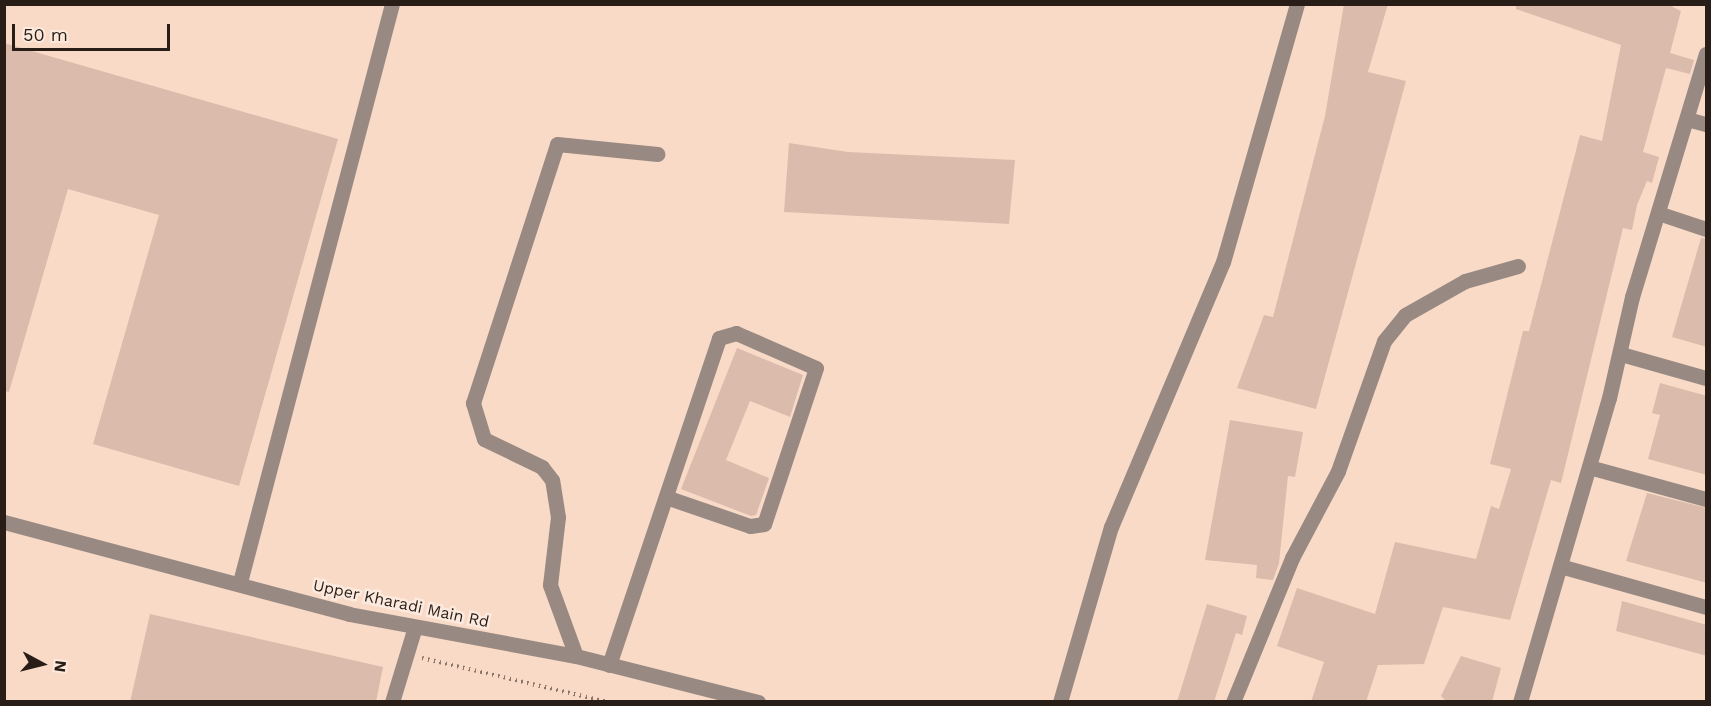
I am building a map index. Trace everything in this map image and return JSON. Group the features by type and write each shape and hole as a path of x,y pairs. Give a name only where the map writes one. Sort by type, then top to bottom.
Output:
{"street":[{"path":"240,582 392,4"},
{"path":"1060,702 1111,527 1223,262 1297,4"},
{"path":"1525,700 1658,213 1707,54"},
{"path":"1687,118 1707,124"},
{"path":"576,656 550,585 558,517 552,480 542,467 484,439 473,403 557,144 658,154"},
{"path":"1658,213 1707,229"},
{"path":"1233,702 1292,558 1338,471 1384,341 1406,315 1465,281 1518,266"},
{"path":"609,665 719,338 736,333 816,368 764,524 750,526 666,497"},
{"path":"1621,354 1707,378"},
{"path":"1589,467 1707,499"},
{"name":"Upper Kharadi Main Rd","path":"4,522 415,627 576,656 758,702"},
{"path":"1560,566 1707,607"},
{"path":"392,702 415,627"}],"path":[{"path":"407,655 608,702"}],"building":[{"path":"1344,4 1388,4 1368,72 1406,81 1316,409 1237,388 1264,315 1273,317 1325,116"},
{"path":"1516,4 1667,4 1681,11 1670,53 1694,60 1690,74 1666,68 1643,152 1659,157 1652,183 1647,181 1637,205 1632,230 1623,228 1561,483 1551,480 1510,620 1443,607 1424,664 1378,665 1366,702 1311,702 1324,662 1277,646 1297,588 1375,614 1395,542 1476,559 1491,506 1499,509 1511,469 1490,464 1523,331 1529,331 1580,135 1602,141 1621,45 1516,9"},
{"path":"4,43 338,139 239,486 93,444 159,215 68,189 9,392 4,391"},
{"path":"789,143 848,152 1015,160 1009,224 784,212"},
{"path":"1701,238 1707,239 1707,347 1672,337"},
{"path":"737,348 803,375 790,417 750,401 726,460 769,478 756,515 751,516 681,489"},
{"path":"1660,383 1707,396 1707,475 1648,459 1660,415 1652,413"},
{"path":"1230,420 1303,432 1295,477 1288,476 1279,563 1273,580 1256,578 1257,565 1205,560"},
{"path":"1647,493 1707,508 1707,583 1626,561"},
{"path":"1622,601 1707,625 1707,656 1616,631"},
{"path":"1207,604 1247,616 1242,635 1236,633 1214,702 1177,702"},
{"path":"150,614 383,667 376,702 130,702"},
{"path":"1461,656 1501,668 1492,702 1447,702 1441,696"}]}
